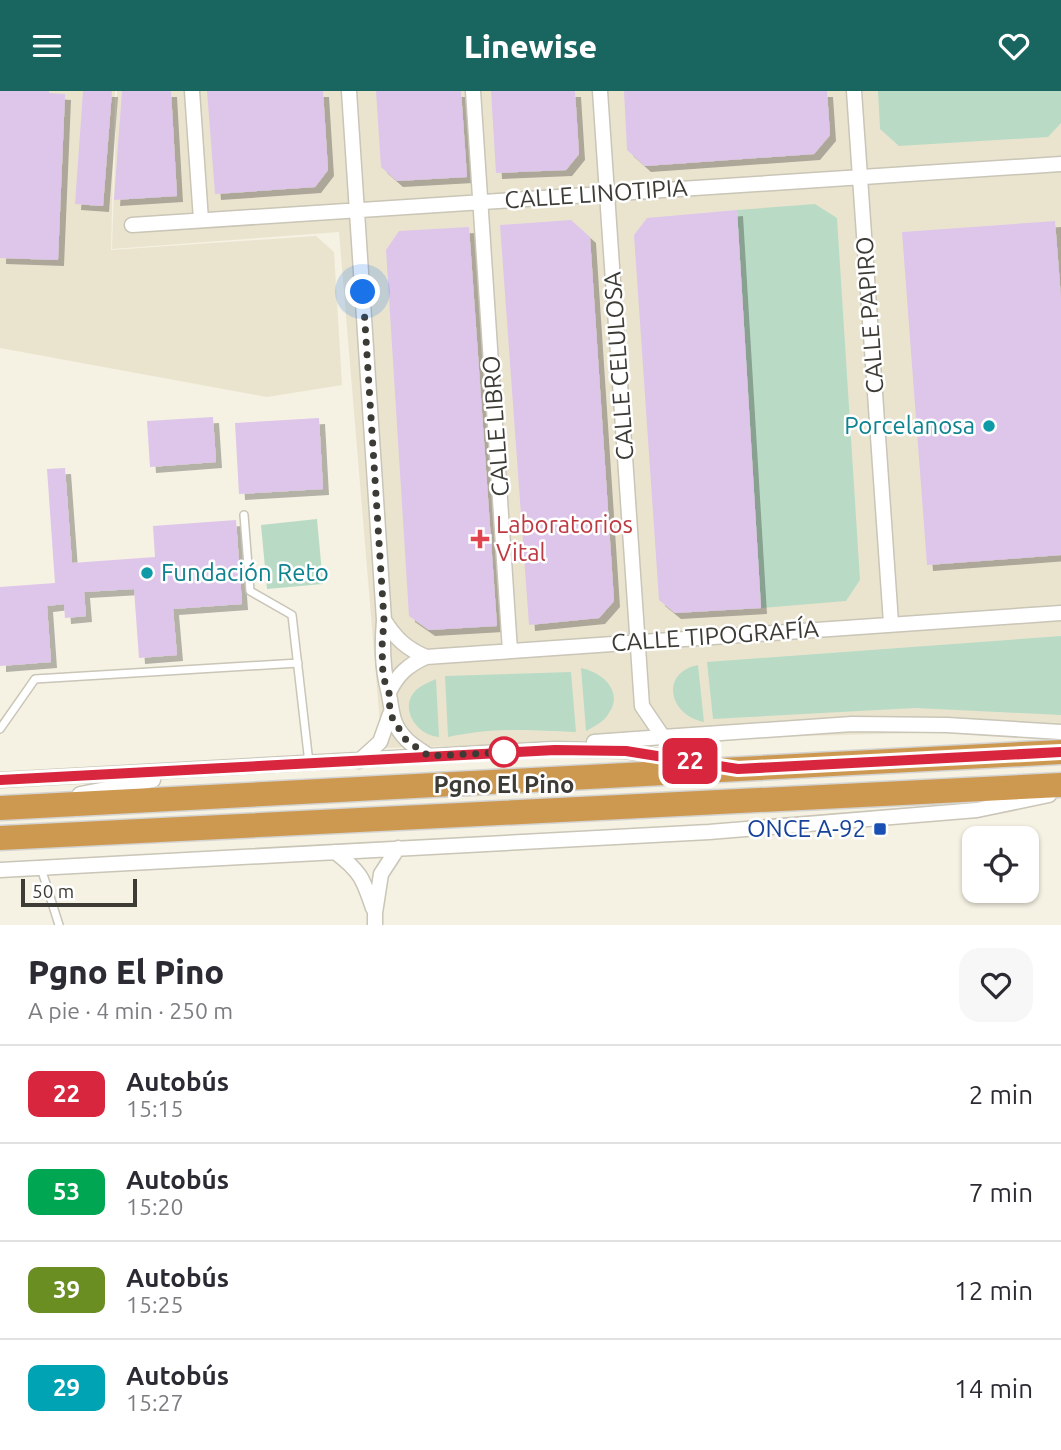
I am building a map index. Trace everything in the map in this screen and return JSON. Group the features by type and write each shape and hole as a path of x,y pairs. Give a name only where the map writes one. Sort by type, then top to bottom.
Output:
{"highway":[{"path":"4,808 1061,752"},
{"path":"0,838 1061,785"}],"street":[{"path":"191,91 201,221"},
{"path":"349,91 384,620 383,667 389,692 390,714 380,741 359,761"},
{"name":"CALLE LIBRO","path":"473,91 510,651"},
{"name":"CALLE CELULOSA","path":"600,91 642,706 663,737"},
{"name":"CALLE PAPIRO","path":"854,91 891,623"},
{"name":"CALLE LINOTIPIA","path":"132,225 1061,164"},
{"name":"CALLE TIPOGRAFÍA","path":"426,657 1061,613"},
{"path":"384,620 396,639 409,650 426,657"},
{"path":"389,692 396,678 408,665 426,657"},
{"path":"390,714 406,740 429,756"},
{"path":"555,750 599,741 852,724 947,725 1061,732"},
{"path":"0,780 555,750 626,751 738,769"},
{"path":"4,808 202,770"},
{"path":"0,870 709,832 977,810 1061,793"},
{"path":"375,919 381,874 398,848"},
{"path":"335,852 357,869 366,886 375,919"}],"lane":[{"path":"244,515 250,591 292,615 309,764"},
{"path":"0,729 35,679 298,663"},
{"path":"41,867 59,925"}],"shaded area":[{"path":"0,91 115,91 111,250 316,236 334,252 342,385 267,397 0,348"},
{"path":"117,91 1061,91 1061,729 382,748 339,232 112,249"}],"green space":[{"path":"878,91 1061,91 1061,123 1048,137 899,146 880,129"},
{"path":"815,204 837,218 860,580 846,601 761,608 737,210"},
{"path":"317,519 323,584 267,589 261,525"},
{"path":"1061,636 1061,715 915,708 713,719 707,662"},
{"path":"698,665 704,722 682,711 673,693 678,676 686,669"},
{"path":"581,668 603,678 614,697 607,716 586,731"},
{"path":"571,672 576,732 497,730 448,737 445,676"},
{"path":"436,679 439,737 424,732 417,726 412,720 409,705 416,690"}],"building":[{"path":"0,91 49,91 65,94 58,260 0,258"},
{"path":"83,91 112,91 103,206 75,204"},
{"path":"122,91 171,91 177,196 114,200"},
{"path":"207,91 323,91 328,170 315,187 215,194"},
{"path":"376,91 461,91 467,177 397,181 381,167"},
{"path":"491,91 575,91 579,154 566,170 496,173"},
{"path":"624,91 827,91 830,135 814,154 645,166 627,150"},
{"path":"737,210 761,608 675,613 659,600 634,235 647,218"},
{"path":"571,220 590,237 614,601 599,618 529,625 500,225"},
{"name":"Porcelanosa","path":"1055,221 1061,298 1061,555 927,565 902,232"},
{"path":"469,227 497,626 429,630 409,616 386,250 399,231"},
{"path":"213,417 216,462 150,467 147,421"},
{"path":"319,418 323,489 239,494 235,423"},
{"name":"Fundación Reto","path":"65,468 72,563 155,557 153,526 236,520 242,604 173,609 177,655 139,658 134,589 84,592 86,616 65,618 64,604 47,606 51,662 0,666 0,587 55,583 47,469"}],"bus line":[{"name":"22","path":"0,780 555,750 626,751 738,769 1061,752"}],"place":[{"name":"Porcelanosa","path":"989,426"},
{"name":"Laboratorios Vital","path":"480,539"},
{"name":"Fundación Reto","path":"147,573"},
{"name":"Pgno El Pino","path":"504,752"},
{"name":"ONCE A-92","path":"880,829"}],"route":[{"path":"363,292 384,620 383,677 389,692 390,714 406,740 429,756 510,752 504,752"}]}
